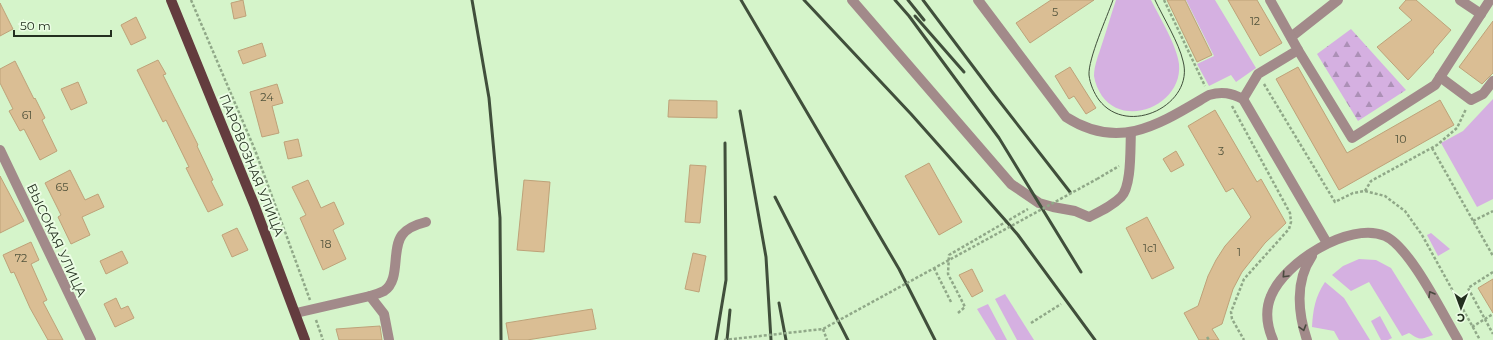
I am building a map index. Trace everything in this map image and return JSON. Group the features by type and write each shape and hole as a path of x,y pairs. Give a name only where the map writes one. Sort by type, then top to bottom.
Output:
{"main road":[{"name":"ПАРОВОЗНАЯ УЛИЦА","path":"171,0 254,204 305,340"}],"street":[{"path":"852,0 1011,184 1039,203 1075,211 1089,217 1108,207 1123,196 1130,177 1130,132"},
{"path":"978,0 1066,117 1079,126 1111,133 1130,132 1147,128 1162,122 1209,95 1216,93 1227,93 1243,99 1327,243"},
{"path":"1270,0 1298,50 1352,138 1435,86 1490,0"},
{"path":"1291,37 1338,0"},
{"path":"1460,0 1481,14"},
{"path":"1243,99 1258,74 1298,50"},
{"path":"1440,77 1471,100 1483,94 1493,81"},
{"name":"ВЫСОКАЯ УЛИЦА","path":"0,150 91,340"},
{"path":"296,313 370,296 386,290 393,278 397,246 402,235 415,225 426,222"},
{"path":"1273,340 1269,331 1267,320 1268,308 1271,296 1277,284 1286,273 1327,243 1354,234 1368,233 1385,236 1399,247 1414,265 1458,340"},
{"path":"1307,340 1302,324 1299,303 1306,264 1315,251"},
{"path":"370,296 384,314 389,340"}],"path":[{"path":"191,0 255,150 323,340"},
{"path":"1164,0 1209,95"},
{"path":"1258,74 1334,202 1353,193 1365,191 1385,196 1405,211 1422,235 1480,340"},
{"path":"1365,191 1371,181 1437,145 1457,128 1471,100"},
{"path":"1229,101 1290,213 1291,222 1289,229 1244,279 1231,312 1232,319 1244,340"},
{"path":"1432,148 1493,256"},
{"path":"724,340 823,330 1111,171"},
{"path":"958,313 965,307 948,274 949,255 1039,203"},
{"path":"1473,221 1493,211"},
{"path":"934,268 951,302"},
{"path":"1493,272 1468,288 1493,334"},
{"path":"1031,323 1061,304"},
{"path":"1472,327 1493,314"},
{"path":"823,330 827,340"}],"green space":[{"path":"1116,0 1151,0 1168,32 1178,57 1178,78 1172,91 1163,100 1151,107 1138,111 1125,111 1112,106 1102,96 1094,79 1096,64"},
{"path":"1186,0 1215,0 1256,68 1236,82 1231,75 1209,86 1197,64 1214,56"},
{"path":"1351,29 1406,90 1358,121 1317,54"},
{"path":"1493,99 1493,199 1477,207 1441,143 1463,131"},
{"path":"1431,233 1450,249 1438,256 1427,235"},
{"path":"1359,259 1376,260 1391,268 1433,335 1420,338 1409,333 1402,336 1369,282 1351,291 1332,275 1343,266"},
{"path":"1325,282 1344,298 1370,340 1339,340 1334,331 1312,327 1315,304"},
{"path":"1005,294 1034,340 1017,340 995,299"},
{"path":"988,304 1007,340 996,340 977,309"},
{"path":"1380,316 1392,338 1388,340 1381,340 1371,321"}],"building":[{"path":"243,0 246,16 234,19 231,3"},
{"path":"1051,0 1094,0 1030,43 1016,23"},
{"path":"1167,0 1185,0 1212,55 1197,62"},
{"path":"1228,0 1257,0 1282,43 1260,56"},
{"path":"1406,0 1416,0 1451,30 1433,51 1434,52 1408,80 1377,47 1412,20 1399,8"},
{"path":"0,3 13,29 0,36"},
{"path":"136,17 146,38 131,45 121,25"},
{"path":"1493,21 1493,73 1482,84 1459,67"},
{"path":"262,43 266,56 243,64 238,51"},
{"path":"158,60 166,74 163,75 198,145 197,146 213,180 211,181 223,205 208,212 186,168 189,167 166,120 163,122 137,70"},
{"path":"15,61 45,118 42,120 57,151 40,160 24,129 20,131 9,111 13,109 0,83 0,69"},
{"path":"1070,67 1096,108 1086,114 1074,96 1069,99 1055,76"},
{"path":"1298,67 1347,153 1440,100 1454,125 1339,190 1276,79"},
{"path":"78,82 87,103 71,110 61,89"},
{"path":"277,84 283,103 272,106 279,133 262,137 250,92"},
{"path":"669,100 717,101 717,118 668,117"},
{"path":"1215,110 1257,182 1261,179 1286,223 1265,243 1242,272 1233,289 1222,324 1212,329 1219,340 1199,340 1184,313 1198,306 1208,276 1216,260 1225,246 1251,217 1233,188 1226,192 1188,126"},
{"path":"298,139 302,156 288,159 284,142"},
{"path":"1176,151 1184,165 1171,172 1163,159"},
{"path":"929,163 962,222 939,235 905,176"},
{"path":"690,165 706,166 700,223 685,222"},
{"path":"70,170 85,200 98,194 104,207 82,217 90,235 71,244 58,217 61,215 45,183"},
{"path":"0,176 24,221 0,233"},
{"path":"308,180 321,208 334,202 344,224 333,230 346,259 323,270 300,218 306,215 292,187"},
{"path":"524,180 550,182 544,252 517,250"},
{"path":"1147,217 1174,268 1152,279 1126,228"},
{"path":"237,228 248,250 232,257 222,235"},
{"path":"31,242 39,260 31,264 47,300 43,302 63,340 48,340 30,308 14,272 11,273 3,255"},
{"path":"122,251 128,263 106,274 100,261"},
{"path":"693,253 706,256 699,292 685,289"},
{"path":"972,269 983,291 972,297 959,275"},
{"path":"1493,279 1493,313 1478,288"},
{"path":"116,298 121,309 128,306 134,318 115,327 104,304"},
{"path":"592,309 596,329 527,340 509,340 506,323"},
{"path":"380,326 382,340 339,340 336,329"}],"tram line":[{"path":"1113,0 1091,59 1089,75 1092,88 1099,100 1111,111 1126,116 1141,116 1156,111 1169,102 1179,91 1184,77 1181,54 1155,0"}],"railway":[{"path":"472,0 489,98 500,218 501,340"},
{"path":"741,0 899,269 935,340"},
{"path":"804,0 911,114 1018,235 1095,340"},
{"path":"895,0 909,16 999,138 1081,272"},
{"path":"908,0 924,20"},
{"path":"923,0 1070,192"},
{"path":"915,16 964,72"},
{"path":"740,111 766,257 771,340"},
{"path":"716,340 726,280 725,143"},
{"path":"775,197 848,340"},
{"path":"779,303 786,340"},
{"path":"727,340 730,310"}]}
